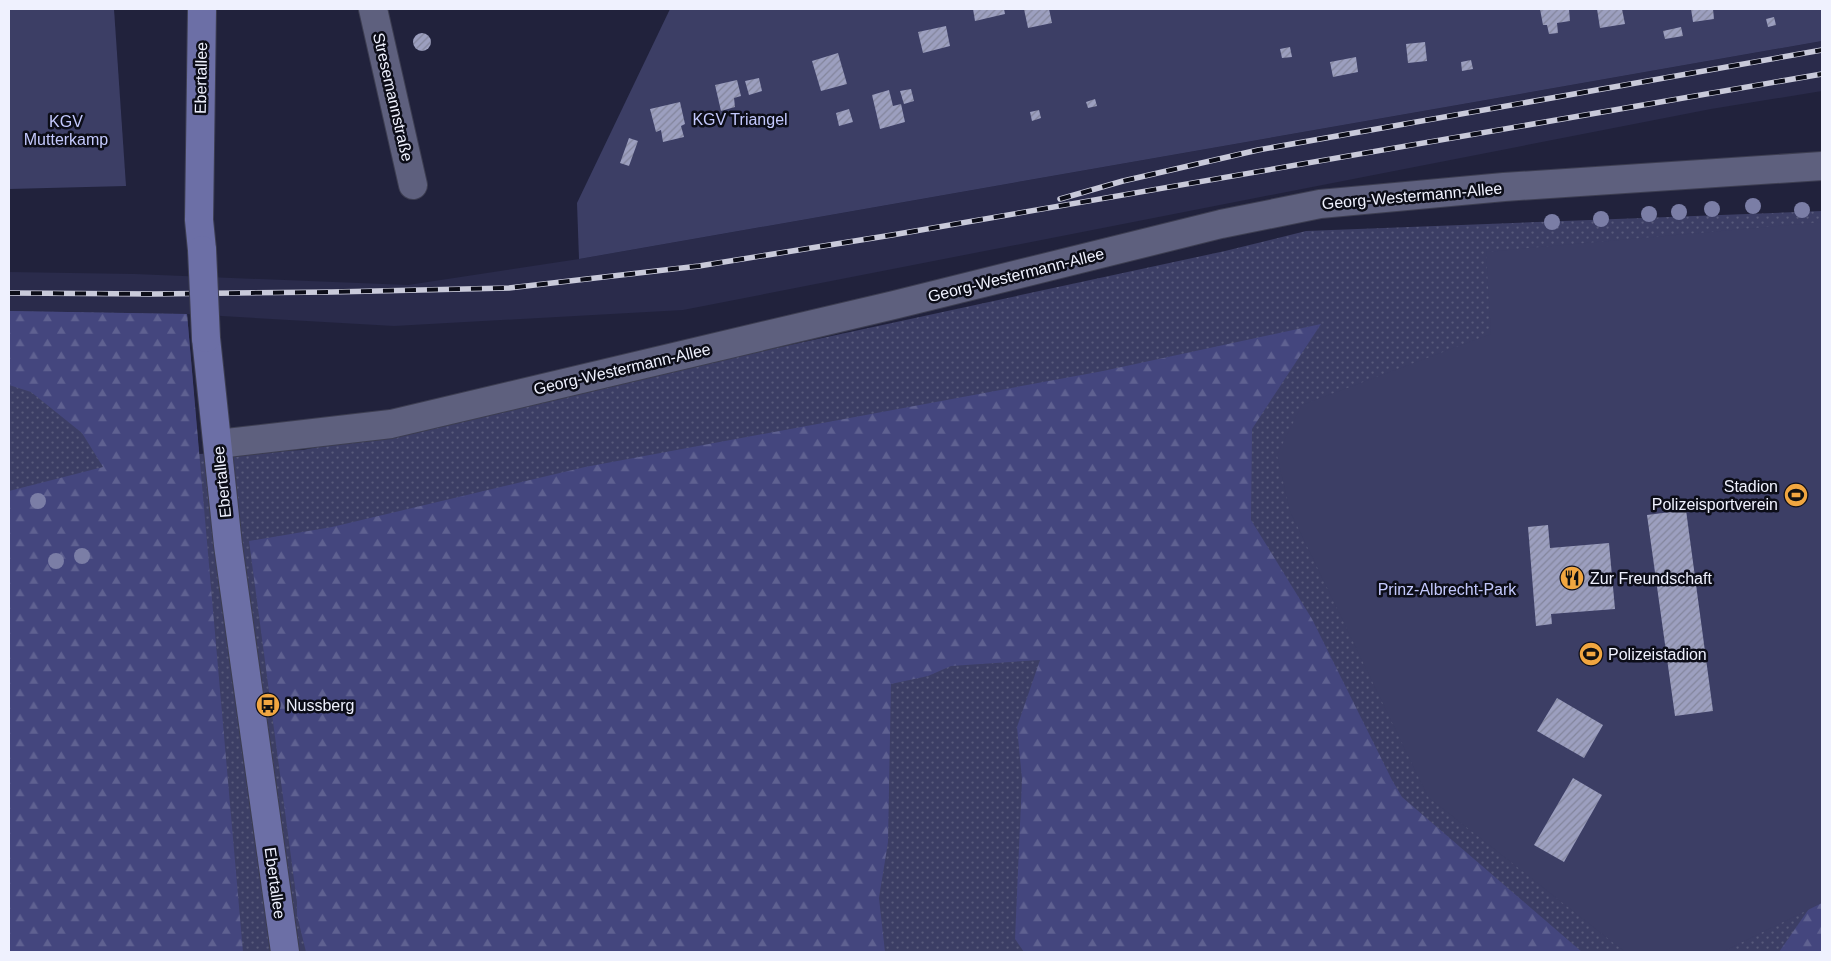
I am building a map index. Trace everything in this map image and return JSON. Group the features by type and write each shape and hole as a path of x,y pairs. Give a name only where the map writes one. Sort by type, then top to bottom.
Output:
{"main road":[{"name":"Ebertallee","path":"202,9 199,220 208,367 228,545 285,952"}],"street":[{"name":"Stresemannstraße","path":"373,9 412,185"},
{"name":"Georg-Westermann-Allee","path":"218,444 391,424 903,303 1221,224 1320,204 1504,187 1822,166"}],"shaded area":[{"path":"1822,41 1822,91 1711,109 683,310 394,326 187,314 9,311 9,272 135,274 408,285 579,259"}],"green space":[{"name":"KGV Mutterkamp","path":"9,9 114,9 126,186 9,189"},
{"name":"KGV Triangel","path":"670,9 1822,9 1822,41 579,259 577,203"},
{"name":"Prinz-Albrecht-Park","path":"1822,211 1822,952 9,952 9,311 187,314 199,454 303,450 1225,251 1306,231"},
{"name":"Polizeistadion","path":"1822,222 1822,903 1722,952 1625,952 1428,797 1290,511 1277,455 1302,405 1491,334 1486,252"},
{"path":"9,311 187,314 243,952 9,952 9,491 103,467 82,433 31,392 9,385"},
{"path":"1321,324 1252,429 1251,520 1312,619 1402,797 1582,952 1024,952 1015,939 1022,779 1017,727 1040,660 951,666 928,676 891,684 888,842 879,898 885,952 306,952 297,915 297,902 249,541 332,527 585,467 1103,371"},
{"path":"1822,890 1822,952 1779,952"}],"building":[{"path":"973,9 1004,9 1005,14 975,21"},
{"path":"1024,9 1049,9 1052,23 1028,28"},
{"path":"1540,9 1569,9 1570,21 1557,23 1558,33 1549,34 1547,25 1543,25"},
{"path":"1597,9 1622,9 1625,24 1600,28"},
{"path":"1691,9 1713,9 1714,19 1693,22"},
{"path":"1774,17 1776,25 1768,27 1766,19"},
{"path":"946,26 950,46 923,53 918,32"},
{"path":"1681,27 1683,36 1665,39 1663,31"},
{"path":"418,33 426,33 431,38 429,49 418,51 413,46 413,38"},
{"path":"1425,42 1427,61 1408,63 1406,44"},
{"path":"1290,47 1292,57 1282,58 1280,49"},
{"path":"838,53 847,84 821,91 812,61"},
{"path":"1356,57 1358,72 1333,77 1330,62"},
{"path":"1471,60 1473,69 1462,71 1461,62"},
{"path":"759,78 762,91 749,95 745,81"},
{"path":"737,80 741,96 734,98 735,107 721,111 715,85"},
{"path":"911,89 914,101 904,104 900,91"},
{"path":"889,90 893,106 901,104 905,122 880,129 872,95"},
{"path":"1095,99 1097,106 1088,108 1086,102"},
{"path":"680,102 685,124 681,126 684,137 663,142 661,130 656,132 650,109"},
{"path":"849,109 853,122 839,126 836,113"},
{"path":"1039,110 1041,118 1032,121 1030,112"},
{"path":"629,138 638,141 629,166 620,163"},
{"path":"1686,510 1713,711 1675,716 1647,515"},
{"name":"Zur Freundschaft","path":"1548,525 1550,548 1609,543 1615,609 1551,614 1552,624 1536,626 1528,527"},
{"path":"1557,698 1603,725 1584,758 1537,731"},
{"path":"1573,778 1602,795 1564,862 1534,845"}],"railway":[{"path":"1060,199 1123,181 1258,150 1822,50"},
{"path":"9,293 153,294 509,288 699,266 892,235 1822,74"}],"place":[{"name":"Stadion Polizeisportverein","path":"1796,495"},
{"name":"Zur Freundschaft","path":"1572,578"},
{"name":"Polizeistadion","path":"1591,654"},
{"name":"Nussberg","path":"268,705"}]}
